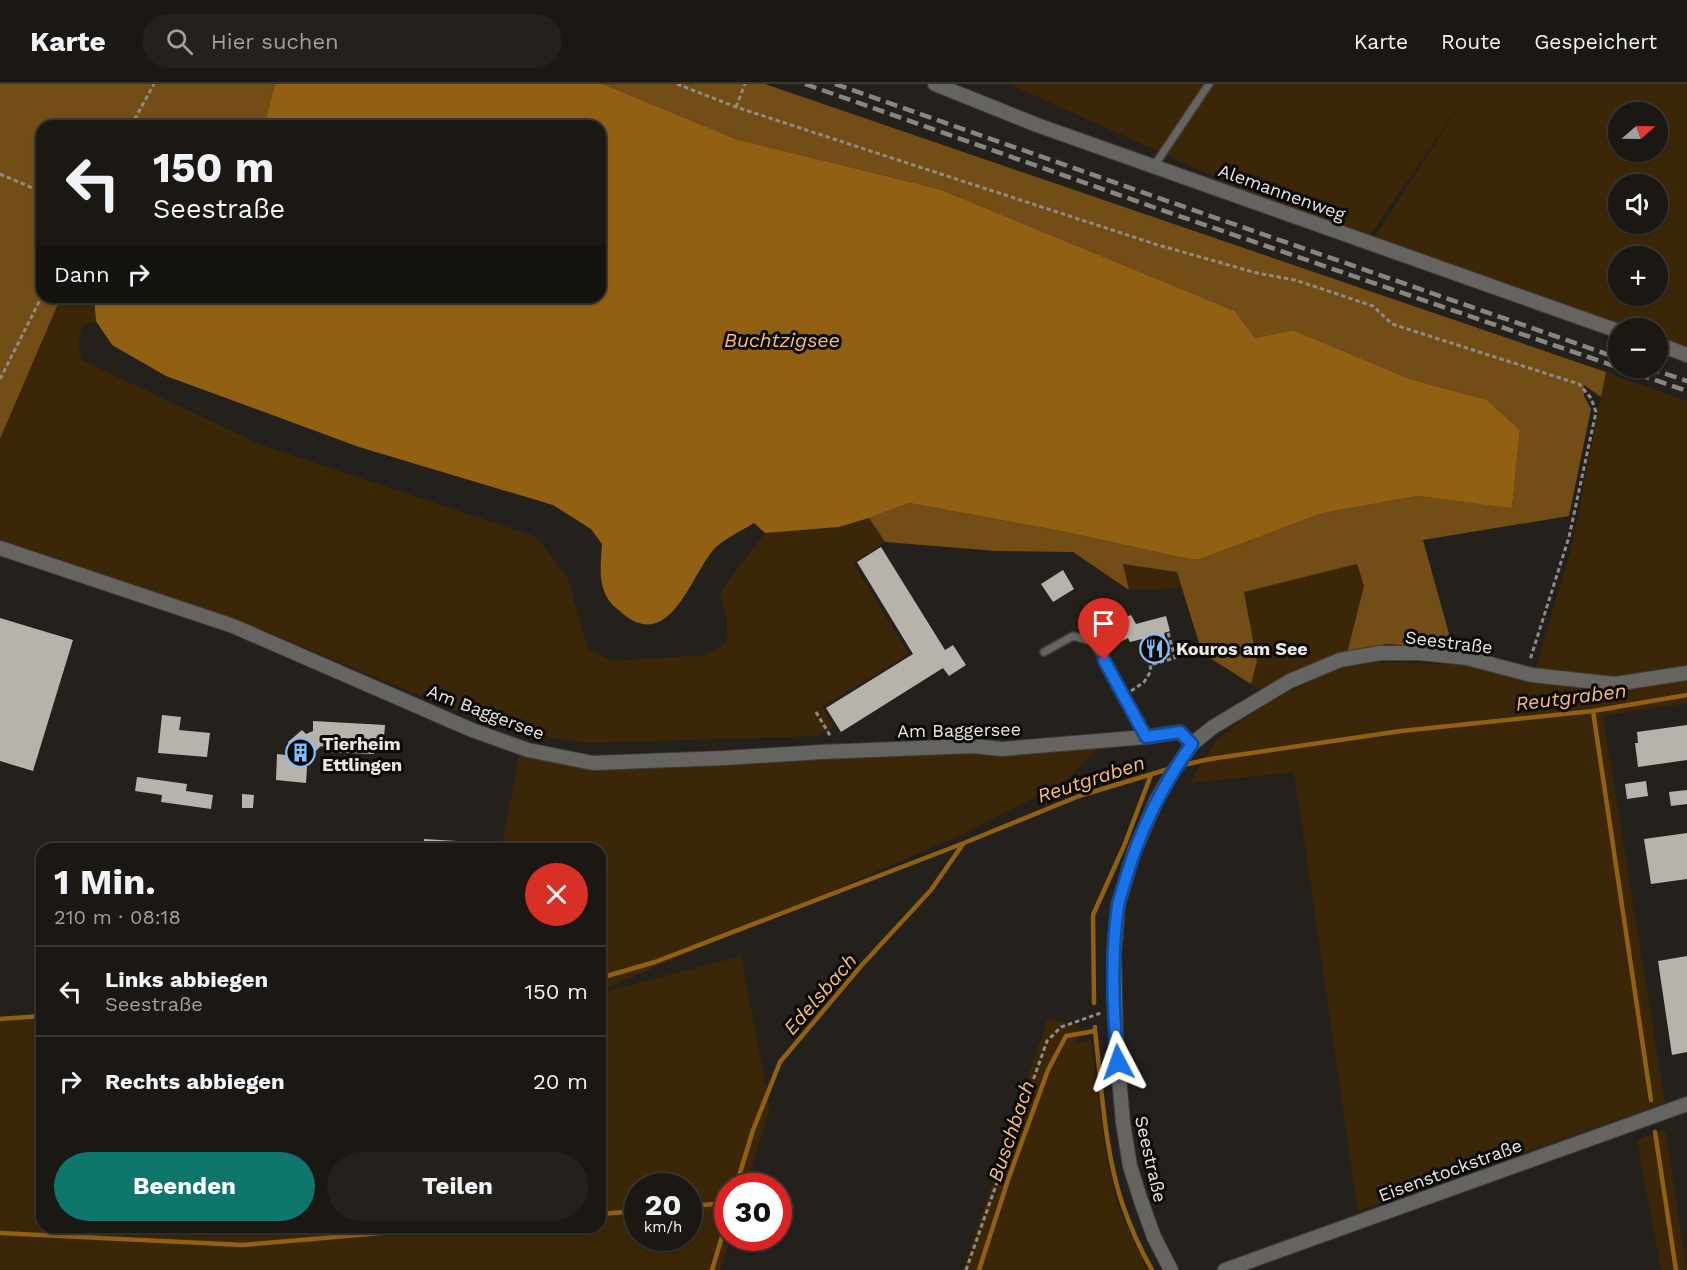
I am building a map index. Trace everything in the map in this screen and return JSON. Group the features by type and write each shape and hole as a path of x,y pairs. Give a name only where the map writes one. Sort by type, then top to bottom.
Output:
{"street":[{"name":"Alemannenweg","path":"934,84 1036,125 1608,327"},
{"path":"1668,348 1687,355"},
{"name":"Am Baggersee","path":"0,548 232,626 465,727 528,750 593,763 973,746 1002,749 1146,737"},
{"name":"Seestraße","path":"1171,1270 1154,1237 1130,1166 1123,1123 1116,1042 1114,954 1118,905 1134,852 1157,800 1189,750 1213,727 1290,681 1340,660 1380,653 1420,652 1467,658 1565,680 1615,684 1687,673"},
{"path":"1146,737 1180,732 1189,750"},
{"name":"Eisenstockstraße","path":"1225,1270 1687,1104"}],"lane":[{"path":"1154,166 1209,84"},
{"path":"1044,652 1073,636 1092,641 1146,737"}],"path":[{"path":"134,120 154,84"},
{"path":"677,84 736,107 1158,245 1257,273 1295,280 1373,306 1392,324 1579,384 1591,398 1596,412 1569,537 1526,673"},
{"path":"736,107 745,84"},
{"path":"0,174 36,189"},
{"path":"0,380 38,303"},
{"path":"1140,685 1152,670 1150,665 1175,658 1168,632"},
{"path":"816,712 829,732"},
{"path":"966,1270 1047,1041 1061,1027 1098,1014 1115,1011"}],"shaded area":[{"path":"0,84 275,84 266,120 36,120 36,303 58,303 0,439"},
{"path":"603,84 765,84 1606,372 1601,397 1584,385 1584,396 1591,409 1569,516 1423,540 1453,648 1386,644 1347,653 1364,586 1357,564 1244,592 1257,661 1251,684 1202,653 1177,572 1123,564 1129,590 1073,552 996,551 885,542 869,518 909,503 1066,532 1198,560 1323,513 1418,496 1512,507 1520,430 1487,400 1410,379 1293,330 1255,338 1235,311 939,189 736,139"},
{"path":"1009,84 1687,84 1687,355 1668,348 1668,318 1608,318 1608,324 1374,238 1467,94 1370,236 1262,198"},
{"path":"58,303 94,303 96,321 83,325 78,344 82,360 259,444 534,536 545,547 568,579 588,649 611,661 705,655 726,643 727,621 720,592 765,533 839,527 869,518 885,542 853,563 909,654 822,707 834,726 819,736 588,743 502,730 233,618 0,542 0,439"},
{"path":"1606,372 1608,378 1623,378 1687,401 1687,703 1603,716 1665,1103 1358,1211 1294,772 1190,783 1215,741 1240,721 1286,693 1334,670 1373,662 1464,665 1532,681 1572,545"},
{"path":"1123,564 1177,572 1182,588 1129,590"},
{"path":"1357,564 1364,586 1347,653 1288,675 1261,690 1251,684 1257,660 1243,592"},
{"path":"1097,749 1065,782 961,835 606,988 606,843 502,843 520,753 586,768"},
{"path":"741,956 770,1108 750,1173 714,1173 714,1251 727,1251 721,1270 0,1270 0,1021 36,1019 36,1233 606,1233 606,991"},
{"path":"1048,1018 1082,1028 1077,1043 1091,1040 1105,1149 1118,1207 1148,1270 963,1270"},
{"path":"1665,1130 1687,1270 1661,1270 1637,1140"}],"water":[{"name":"Buchtzigsee","path":"275,84 603,84 736,139 939,189 1235,311 1255,338 1293,330 1410,379 1487,400 1520,430 1512,508 1418,496 1323,513 1198,560 1066,532 909,503 839,527 765,533 754,523 715,548 678,605 667,617 654,624 640,623 623,614 611,604 606,595 601,574 602,544 591,529 553,505 359,447 166,376 112,345 96,321 94,303 606,303 606,120 266,120"}],"building":[{"path":"881,547 945,650 953,645 966,665 949,676 943,668 841,732 826,708 913,654 857,562"},
{"path":"1063,570 1074,589 1053,602 1041,584"},
{"path":"1118,615 1120,619 1131,615 1136,624 1166,616 1170,631 1164,633 1170,655 1148,661 1146,654 1142,655 1140,646 1144,645 1142,639 1130,642 1128,638 1122,641 1112,618"},
{"path":"0,618 73,640 33,771 0,761"},
{"path":"162,715 181,717 179,730 210,733 207,757 158,753"},
{"name":"Tierheim Ettlingen","path":"313,721 385,725 383,749 374,750 374,754 324,752 324,747 321,746 300,766 307,767 306,783 276,780 277,754 286,755 291,749 288,742 302,730 306,734 313,731"},
{"path":"1687,725 1687,760 1638,767 1635,743 1638,743 1637,732"},
{"path":"137,777 187,784 186,791 213,795 211,809 161,802 162,795 135,791"},
{"path":"1646,781 1648,796 1627,799 1625,784"},
{"path":"1687,790 1687,804 1671,806 1669,792"},
{"path":"242,794 254,795 253,808 242,808"},
{"path":"1687,833 1687,879 1651,884 1644,839"},
{"path":"424,839 473,842 473,843 424,843"},
{"path":"1687,956 1687,1052 1672,1055 1658,961"}],"waterway":[{"name":"Reutgraben","path":"1183,765 1401,731 1593,711 1687,695"},
{"path":"1593,711 1651,1100"},
{"name":"Reutgraben","path":"606,976 655,962 964,843 1079,796 1172,768"},
{"name":"Buschbach","path":"1094,1003 1093,915 1124,846 1151,775"},
{"name":"Edelsbach","path":"740,1173 753,1130 780,1062 861,966 931,890 963,844"},
{"name":"Reutgraben","path":"0,1019 36,1016"},
{"name":"Buschbach","path":"979,1270 1009,1177 1048,1070 1066,1036 1095,1031 1095,1027"},
{"path":"1095,1031 1104,1118 1116,1182 1132,1229 1152,1270"},
{"path":"1655,1132 1676,1270"},
{"name":"Edelsbach","path":"702,1205 714,1204"},
{"name":"Edelsbach","path":"606,1214 624,1212"},
{"name":"Edelsbach","path":"0,1233 243,1245 382,1233"},
{"path":"712,1270 718,1251"}],"railway":[{"path":"805,84 1687,391"},
{"path":"835,84 1608,355"},
{"path":"1668,375 1687,381"}],"place":[{"name":"Kouros am See","path":"1155,648"},
{"name":"Tierheim Ettlingen","path":"301,753"}],"route":[{"path":"1104,660 1146,737 1180,732 1192,744 1157,800 1134,852 1118,905 1114,954 1118,1062"}]}
